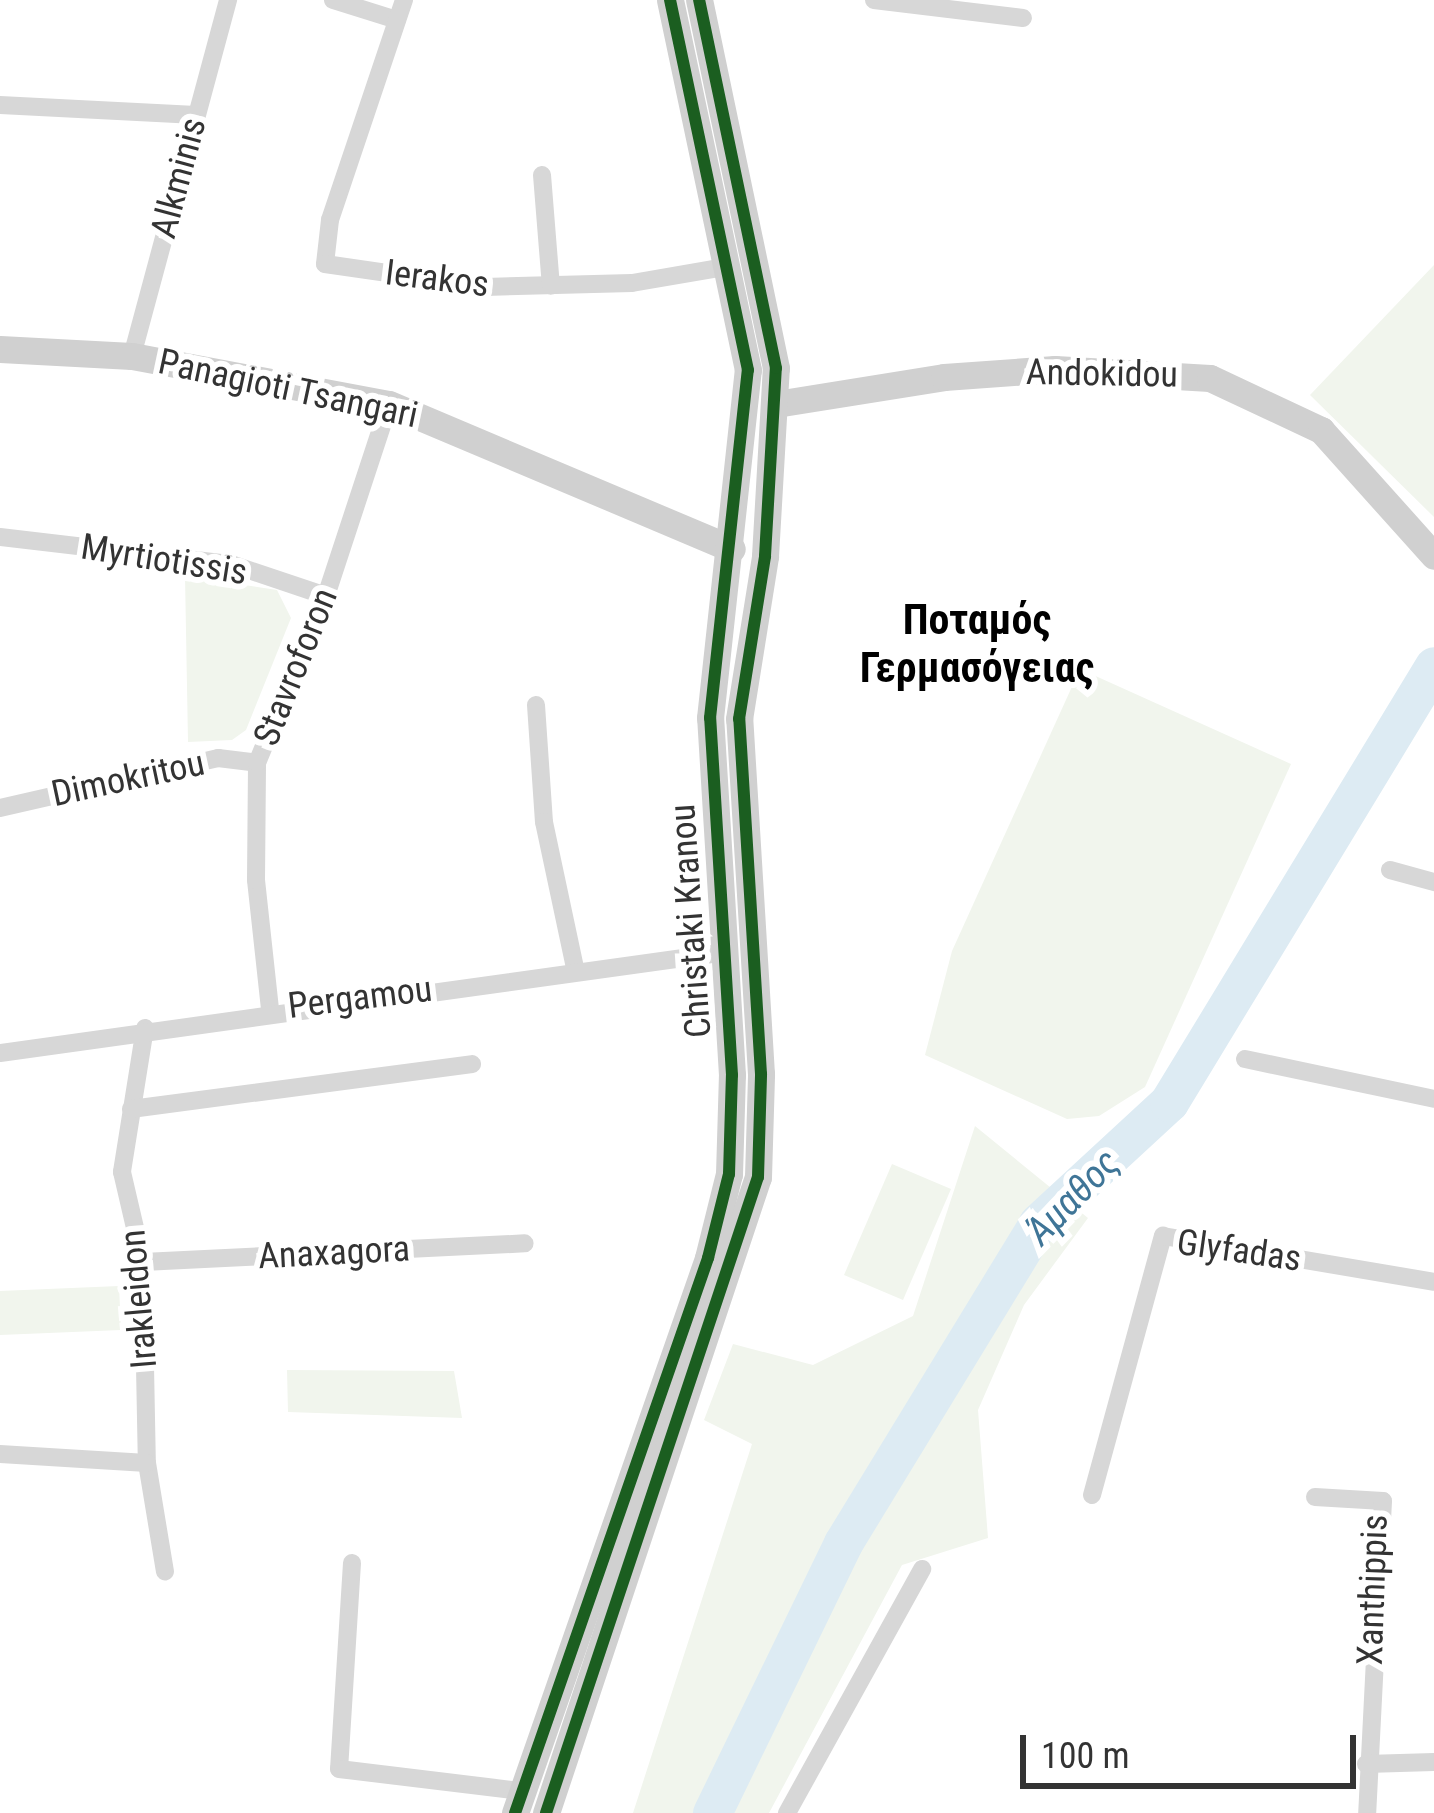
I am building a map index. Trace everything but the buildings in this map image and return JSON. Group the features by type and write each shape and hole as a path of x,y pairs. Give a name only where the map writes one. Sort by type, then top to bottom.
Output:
{"main road":[{"name":"Christaki Kranou","path":"518,1802 722,1213 733,1126 719,953 710,718 748,370 670,0"},
{"name":"Christaki Kranou","path":"546,1813 758,1178 761,1074 739,741 765,556 776,404 769,328 699,0"},
{"name":"Panagioti Tsangari","path":"0,349 132,356 388,404 732,549"},
{"name":"Andokidou","path":"776,404 1033,371 1210,378 1321,430 1434,556"}],"street":[{"name":"Alkminis","path":"132,356 228,0"},
{"path":"333,0 397,20 404,0"},
{"path":"874,0 1023,17"},
{"name":"Ierakos","path":"397,20 330,220 325,264 485,287 551,286 726,267"},
{"path":"0,105 196,115"},
{"path":"542,175 551,286"},
{"name":"Stavroforon","path":"270,1009 256,880 257,763 326,596 388,404"},
{"name":"Myrtiotissis","path":"0,537 231,564 326,596"},
{"name":"Panagioti Tsangari","path":"732,549 765,556"},
{"path":"536,705 544,822 576,972"},
{"name":"Dimokritou","path":"0,808 218,758 257,763"},
{"path":"1390,870 1434,882"},
{"name":"Pergamou","path":"0,1052 270,1009 719,953"},
{"name":"Irakleidon","path":"145,1028 122,1172 143,1262 147,1462 164,1572"},
{"path":"1245,1059 1434,1099"},
{"path":"131,1108 472,1064"},
{"name":"Glyfadas","path":"1092,1495 1163,1235 1434,1282"},
{"name":"Anaxagora","path":"143,1262 525,1243"},
{"path":"0,1454 147,1462"},
{"name":"Xanthippis","path":"1315,1497 1383,1501 1367,1813"},
{"path":"352,1563 339,1768 518,1802"},
{"path":"787,1813 922,1569"},
{"path":"1366,1764 1434,1762"}],"shaded area":[{"path":"1434,265 1434,517 1310,395"},
{"path":"185,576 277,590 291,618 246,730 232,740 188,742"},
{"path":"1080,669 1291,764 1145,1087 1099,1116 1067,1119 925,1055 952,951"},
{"path":"975,1126 1088,1218 1024,1305 978,1410 988,1538 902,1565 769,1813 633,1813 752,1444 704,1420 733,1344 813,1365 913,1316"},
{"path":"892,1164 951,1189 903,1300 844,1275"},
{"path":"119,1286 121,1330 0,1335 0,1291"},
{"path":"287,1370 454,1371 462,1418 288,1412"}],"waterway":[{"name":"Άμαθος","path":"712,1813 843,1543 1038,1223 1169,1102 1434,666"}],"cycle path":[{"path":"515,1813 708,1258 729,1174 732,1075 710,718 748,370 670,0"},
{"path":"546,1813 758,1177 761,1074 739,719 765,556 776,368 699,0"}],"district":[{"name":"Ποταμός Γερμασόγειας","path":"977,644"}]}
